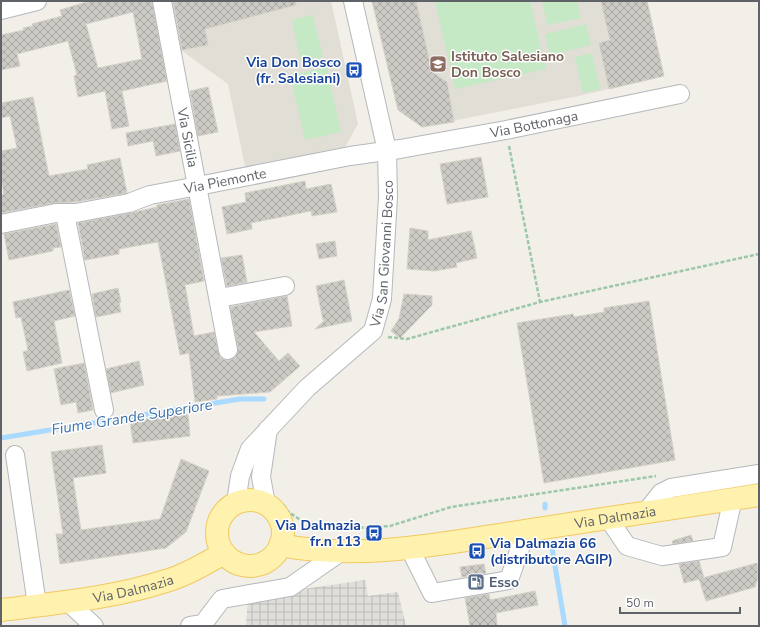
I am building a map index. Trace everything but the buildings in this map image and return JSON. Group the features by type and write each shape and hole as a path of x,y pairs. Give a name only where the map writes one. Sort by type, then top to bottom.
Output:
{"main road":[{"name":"Via Dalmazia","path":"280,545 307,550 339,553 410,549 759,494"},
{"path":"251,500 273,503 280,522 282,537 277,551 267,560 254,565 234,562 224,553 218,540 218,525 224,512 236,503 251,500"},
{"name":"Via Dalmazia","path":"1,610 136,590 171,580 195,570 224,553"}],"street":[{"path":"1,10 37,1"},
{"name":"Via Sicilia","path":"162,1 228,350"},
{"name":"Via San Giovanni Bosco","path":"236,503 240,476 250,449 307,388 373,331 382,299 388,197 386,151 353,1"},
{"name":"Via Bottonaga","path":"386,151 506,130 680,94"},
{"name":"Via Piemonte","path":"1,224 130,203 150,195 350,156 386,151"},
{"path":"65,214 104,410"},
{"path":"219,298 285,286"},
{"path":"268,429 261,477 273,503"},
{"path":"15,455 37,605"},
{"path":"646,512 661,493 671,488 759,474"},
{"path":"608,518 627,546 662,556 722,547 732,498"},
{"path":"410,549 432,594 509,580 526,531"},
{"path":"190,626 203,624 222,599 290,587 339,553"},
{"path":"67,601 94,626"}],"path":[{"path":"506,130 540,302"},
{"path":"395,339 407,339 540,302 759,254"},
{"path":"273,503 302,521 322,527 339,529 390,526 451,507 664,475"}],"shaded area":[{"path":"171,1 331,1 358,124 344,149 246,171 228,84 182,51"},
{"path":"372,1 647,1 664,76 578,96 422,127 398,110"},
{"path":"365,580 368,596 398,592 406,626 246,626 248,597"}],"green space":[{"path":"435,1 530,1 546,69 455,89"},
{"path":"542,1 577,1 581,18 547,25"},
{"path":"313,15 323,57 301,62 292,20"},
{"path":"586,24 591,45 550,55 545,34"},
{"path":"592,53 600,89 583,93 575,57"},
{"path":"327,67 341,132 305,140 290,75"}],"waterway":[{"name":"Fiume Grande Superiore","path":"1,438 240,399 264,399"},
{"path":"552,548 565,626"}],"place":[{"name":"Istituto Salesiano Don Bosco","path":"438,64"},
{"name":"Via Don Bosco (fr. Salesiani)","path":"354,70"},
{"name":"Via Dalmazia fr.n 113","path":"374,533"},
{"name":"Via Dalmazia 66 (distributore AGIP)","path":"477,551"},
{"name":"Esso","path":"476,582"}]}
